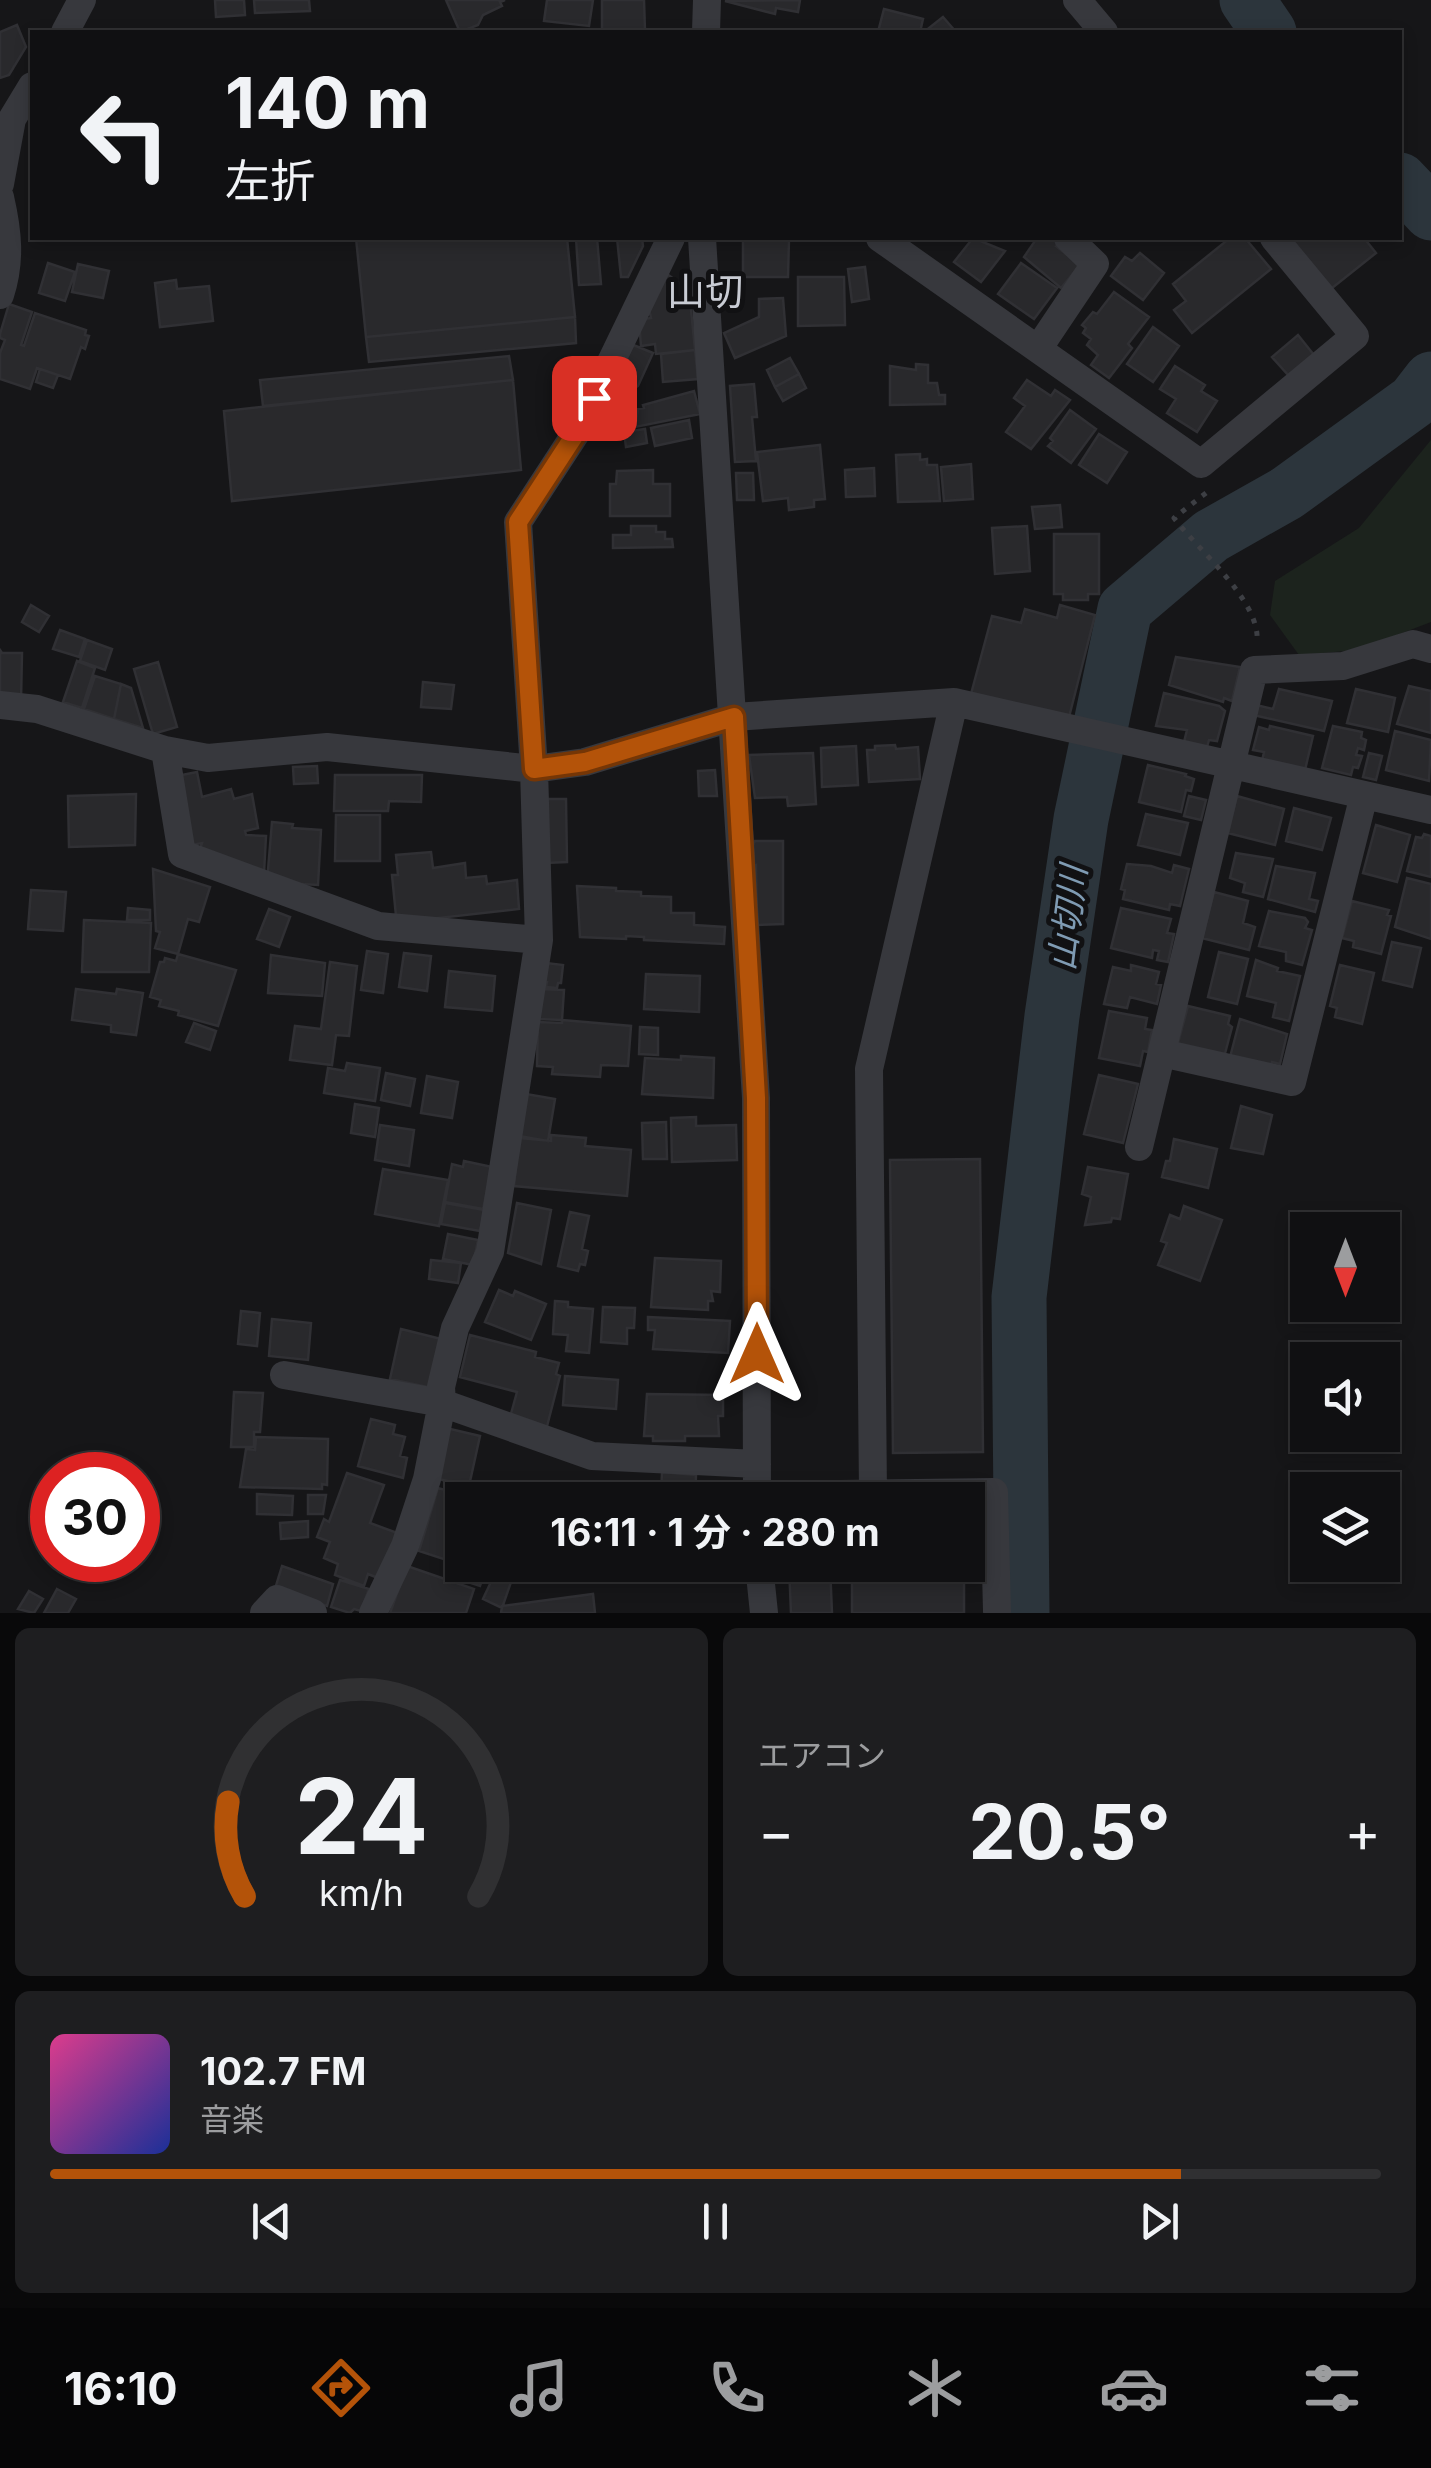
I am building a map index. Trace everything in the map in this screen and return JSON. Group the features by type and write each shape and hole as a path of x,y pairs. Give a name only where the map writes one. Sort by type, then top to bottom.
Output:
{"street":[{"path":"66,30 82,0"},
{"path":"706,30 707,0"},
{"path":"1077,0 1102,30"},
{"path":"0,184 12,119 30,89"},
{"path":"0,197 9,237 7,274 0,295"},
{"path":"373,1613 410,1529 426,1479 455,1328 490,1252 539,940 534,769 518,522 578,430 671,240"},
{"path":"702,240 756,1098 758,1482"},
{"path":"883,240 1201,464 1355,336 1276,240"},
{"path":"1038,349 1095,264 1070,240"},
{"path":"1139,1147 1254,670 1343,666 1413,644 1431,649"},
{"path":"874,1482 868,1069 954,702"},
{"path":"0,705 37,709 164,750 208,758 327,746 534,769 585,762 734,717 954,702 1431,810"},
{"path":"164,750 182,854 378,926 539,940"},
{"path":"1162,1053 1292,1082 1364,795"},
{"path":"284,1375 442,1402 592,1456 758,1464"},
{"path":"985,1492 994,1492 998,1611"},
{"path":"761,1582 764,1613"},
{"path":"264,1613 277,1599 313,1613"}],"path":[{"path":"1180,526 1247,604 1258,634 1254,670"}],"shaded area":[{"path":"1431,440 1431,622 1358,650 1299,655 1270,615 1275,581 1359,528"}],"building":[{"path":"215,0 244,0 245,15 216,17"},
{"path":"254,0 309,0 310,11 255,13"},
{"path":"446,0 505,0 500,2 502,6 483,15 478,25 459,30"},
{"path":"547,0 593,0 589,26 544,21"},
{"path":"602,0 644,0 645,30 602,30"},
{"path":"800,0 798,12 776,8 775,14 725,1"},
{"path":"884,9 923,19 920,30 879,30"},
{"path":"943,17 954,30 927,30"},
{"path":"17,25 26,47 9,75 0,78 0,32"},
{"path":"356,240 567,240 575,317 366,337"},
{"path":"576,240 597,240 601,284 579,285"},
{"path":"617,240 642,240 628,277 621,277"},
{"path":"743,240 789,240 788,277 743,277"},
{"path":"971,240 1005,251 981,282 954,262"},
{"path":"1036,240 1061,240 1056,246 1080,265 1061,288 1024,257"},
{"path":"1228,240 1247,240 1271,269 1192,333 1174,310 1186,301 1173,284"},
{"path":"1283,240 1366,240 1376,253 1327,292"},
{"path":"1140,253 1164,273 1143,300 1111,276 1125,257 1132,261"},
{"path":"48,263 75,272 65,301 39,293"},
{"path":"1021,263 1057,288 1034,319 998,294"},
{"path":"78,264 109,271 103,298 72,292"},
{"path":"865,267 869,299 852,302 848,269"},
{"path":"667,274 689,290 695,350 656,354 655,344 641,346 639,320 651,318 649,309"},
{"path":"798,277 844,277 845,325 798,326"},
{"path":"176,280 177,289 209,286 213,321 160,327 155,283"},
{"path":"1114,292 1149,317 1109,378 1091,365 1098,355 1087,345 1091,339 1083,333 1086,328 1082,325 1093,312 1097,314"},
{"path":"783,298 786,336 735,358 724,333 759,317 759,299"},
{"path":"9,304 32,312 21,345 24,346 35,313 86,330 85,335 89,336 85,349 81,347 70,379 37,368 30,389 0,379 0,353 5,340 0,334"},
{"path":"575,317 576,343 369,362 366,337"},
{"path":"1153,327 1179,346 1153,382 1127,364"},
{"path":"1298,335 1314,355 1289,376 1272,357"},
{"path":"631,344 653,353 638,386 623,395 610,390"},
{"path":"695,350 698,379 663,382 661,354"},
{"path":"509,356 513,380 263,406 260,380"},
{"path":"790,358 799,374 775,387 767,370"},
{"path":"916,364 928,365 928,383 937,383 939,395 945,395 945,404 890,405 890,366 916,370"},
{"path":"1175,366 1205,385 1201,391 1217,401 1197,432 1167,413 1176,399 1160,389"},
{"path":"40,369 58,375 53,388 36,382"},
{"path":"799,374 806,388 783,401 775,387"},
{"path":"513,380 521,470 232,501 224,411"},
{"path":"1027,380 1051,396 1055,390 1070,400 1031,449 1006,432 1025,406 1014,398"},
{"path":"754,384 756,461 735,462 730,386"},
{"path":"694,391 700,414 635,427 638,409 643,405"},
{"path":"1070,410 1096,429 1071,463 1048,446"},
{"path":"689,420 692,438 655,446 651,428"},
{"path":"645,429 647,443 626,447 624,432"},
{"path":"1099,434 1127,452 1107,483 1079,465"},
{"path":"820,445 825,499 814,500 814,507 789,510 788,498 763,501 757,452"},
{"path":"920,454 920,460 927,459 927,465 937,465 940,501 898,502 896,455"},
{"path":"971,464 973,499 944,501 941,467"},
{"path":"874,468 875,496 846,497 845,470"},
{"path":"653,470 653,484 670,484 670,516 610,516 610,484 616,484 617,471"},
{"path":"736,473 753,473 754,500 737,500"},
{"path":"1060,505 1062,527 1035,529 1032,507"},
{"path":"631,526 656,526 656,532 665,532 665,539 672,539 673,547 613,548 613,535 631,535"},
{"path":"1027,526 1030,571 995,574 992,528"},
{"path":"1054,534 1099,534 1099,594 1088,594 1088,600 1063,600 1063,594 1054,594"},
{"path":"31,605 49,616 39,632 22,622"},
{"path":"1060,605 1095,615 1069,717 971,694 992,616 1021,623 1025,609 1057,618"},
{"path":"60,630 85,639 79,657 53,649"},
{"path":"87,640 112,649 105,670 80,661"},
{"path":"0,650 22,653 21,701 0,697"},
{"path":"1176,657 1240,667 1232,701 1224,698 1223,702 1169,685"},
{"path":"77,661 95,668 82,708 63,702"},
{"path":"158,662 177,727 153,734 134,669"},
{"path":"95,676 121,684 114,719 84,709"},
{"path":"423,682 454,685 451,709 421,707"},
{"path":"121,684 131,688 143,728 114,719"},
{"path":"1409,686 1431,691 1431,733 1397,724"},
{"path":"1279,689 1332,701 1324,731 1253,715 1256,705 1273,709"},
{"path":"1356,689 1395,698 1388,732 1347,723"},
{"path":"1164,693 1219,706 1225,711 1217,741 1209,740 1207,747 1184,742 1187,730 1156,726"},
{"path":"1270,726 1313,736 1305,770 1262,761 1264,752 1253,750 1259,727 1269,730"},
{"path":"1333,726 1362,732 1361,738 1366,740 1364,750 1358,748 1356,755 1362,756 1351,775 1322,768"},
{"path":"1395,731 1431,740 1429,781 1386,770"},
{"path":"895,745 896,749 918,747 920,779 869,782 867,750"},
{"path":"856,746 858,785 822,787 821,748"},
{"path":"813,753 816,804 788,806 787,797 755,798 749,755"},
{"path":"1369,753 1382,756 1376,780 1363,777"},
{"path":"1148,765 1194,779 1191,791 1186,790 1181,812 1139,802"},
{"path":"317,766 318,783 294,784 293,767"},
{"path":"715,770 717,796 699,796 698,771"},
{"path":"197,772 202,797 231,789 234,799 252,794 258,828 245,831 246,835 266,836 264,873 199,852 202,843 186,846 172,777"},
{"path":"335,775 422,775 421,802 389,801 388,811 334,811"},
{"path":"136,794 135,845 69,847 68,796"},
{"path":"1189,796 1206,800 1201,820 1184,816"},
{"path":"1237,796 1284,809 1275,845 1228,833"},
{"path":"544,799 566,799 567,862 545,863"},
{"path":"1294,808 1331,818 1322,850 1286,841"},
{"path":"1146,814 1188,823 1180,855 1138,845"},
{"path":"336,815 380,815 380,861 335,861"},
{"path":"272,822 321,830 318,885 267,882"},
{"path":"1376,825 1410,835 1397,882 1363,873"},
{"path":"1424,834 1431,836 1431,877 1407,871 1416,837 1422,838"},
{"path":"755,841 783,841 783,924 757,925 752,847"},
{"path":"431,852 433,868 465,863 466,878 486,876 487,884 517,880 519,909 403,922 396,916 392,875 398,875 396,855"},
{"path":"1236,853 1273,859 1263,897 1243,892 1245,883 1230,878"},
{"path":"1127,864 1172,873 1174,865 1189,869 1180,906 1170,904 1169,910 1123,899 1125,890 1121,889"},
{"path":"1276,866 1315,873 1309,899 1318,901 1315,912 1268,899"},
{"path":"153,869 210,887 199,922 188,919 178,954 155,948 160,932 156,931"},
{"path":"1407,878 1431,884 1431,939 1395,927"},
{"path":"577,886 671,897 671,913 694,913 694,925 725,927 724,944 626,936 580,937"},
{"path":"31,890 66,892 63,931 28,929"},
{"path":"1214,892 1248,901 1243,923 1255,927 1249,950 1202,938"},
{"path":"1352,901 1389,910 1387,915 1391,916 1381,954 1353,947 1354,941 1342,938"},
{"path":"128,908 150,910 150,920 127,920"},
{"path":"1121,908 1171,919 1167,933 1174,934 1168,962 1157,960 1159,951 1153,950 1152,958 1111,948"},
{"path":"269,909 290,917 279,947 257,939"},
{"path":"1269,911 1305,918 1308,922 1305,928 1312,930 1302,965 1286,961 1286,952 1259,946"},
{"path":"84,920 151,923 149,972 82,972"},
{"path":"1392,942 1421,948 1412,987 1383,980"},
{"path":"367,951 388,954 383,993 361,990"},
{"path":"1219,952 1248,959 1237,1004 1208,997"},
{"path":"404,953 431,956 427,991 399,987"},
{"path":"178,954 236,970 218,1026 178,1015 179,1011 159,1006 161,1000 150,997 160,962 165,958 176,961"},
{"path":"271,955 325,963 322,996 268,993"},
{"path":"1256,960 1278,968 1277,971 1300,976 1289,1021 1273,1017 1276,1003 1247,996"},
{"path":"330,962 357,966 349,1036 336,1035 332,1065 290,1060 295,1026 321,1029"},
{"path":"546,963 563,965 557,988 546,987 547,982 543,981"},
{"path":"1131,965 1159,972 1157,1004 1130,997 1127,1008 1104,1004 1113,967 1131,971"},
{"path":"1340,965 1374,973 1362,1024 1335,1017 1337,1008 1330,1006"},
{"path":"449,971 495,976 492,1011 445,1007"},
{"path":"646,974 700,976 699,1012 644,1009"},
{"path":"76,989 143,993 136,1035 111,1032 111,1025 72,1020"},
{"path":"539,989 564,990 562,1020 538,1019"},
{"path":"1188,1006 1230,1016 1228,1024 1232,1027 1223,1061 1178,1043"},
{"path":"1109,1011 1147,1018 1145,1029 1152,1030 1148,1052 1143,1051 1140,1066 1099,1058"},
{"path":"1240,1019 1287,1034 1280,1064 1272,1062 1269,1071 1229,1061"},
{"path":"562,1020 631,1026 628,1066 601,1065 600,1077 552,1074 553,1067 537,1066 538,1022"},
{"path":"194,1023 216,1031 210,1050 186,1042"},
{"path":"640,1027 658,1028 658,1055 639,1054"},
{"path":"681,1056 714,1058 713,1098 642,1094 645,1058 681,1060"},
{"path":"347,1063 380,1068 375,1101 324,1093 328,1068 345,1071"},
{"path":"386,1073 415,1079 410,1106 381,1100"},
{"path":"1099,1075 1138,1084 1123,1143 1084,1134"},
{"path":"427,1076 458,1082 452,1118 421,1113"},
{"path":"526,1094 555,1099 548,1141 519,1136"},
{"path":"355,1104 379,1108 375,1137 351,1133"},
{"path":"1241,1106 1272,1115 1263,1154 1231,1148"},
{"path":"696,1117 696,1126 736,1125 737,1160 672,1162 671,1118"},
{"path":"666,1122 667,1159 643,1159 642,1123"},
{"path":"380,1125 414,1130 409,1166 375,1160"},
{"path":"551,1135 586,1138 585,1146 631,1150 627,1196 514,1186 519,1138 551,1141"},
{"path":"1174,1139 1217,1149 1208,1188 1162,1177"},
{"path":"980,1159 983,1452 893,1453 890,1160"},
{"path":"464,1161 492,1167 483,1209 445,1202 452,1164 463,1167"},
{"path":"1088,1167 1128,1174 1120,1219 1085,1225 1091,1197 1082,1194"},
{"path":"383,1169 448,1180 439,1226 375,1214"},
{"path":"445,1203 484,1210 480,1231 441,1224"},
{"path":"517,1203 551,1210 541,1264 508,1253"},
{"path":"1184,1206 1222,1220 1200,1281 1158,1265 1167,1243 1161,1241 1170,1215 1180,1219"},
{"path":"570,1212 589,1216 582,1249 588,1251 585,1265 580,1264 578,1271 558,1266"},
{"path":"448,1234 478,1240 473,1265 443,1259"},
{"path":"655,1258 721,1261 720,1292 711,1291 713,1301 708,1301 708,1310 651,1307"},
{"path":"431,1260 461,1263 458,1283 429,1279"},
{"path":"499,1290 513,1296 515,1291 546,1304 531,1340 485,1322"},
{"path":"555,1301 568,1302 568,1307 593,1309 589,1353 566,1351 568,1335 553,1334"},
{"path":"603,1307 635,1308 634,1328 627,1328 627,1344 601,1342"},
{"path":"241,1311 260,1313 257,1346 238,1344"},
{"path":"648,1317 730,1321 728,1353 653,1349 655,1330 648,1330"},
{"path":"272,1319 311,1323 308,1360 269,1356"},
{"path":"401,1329 441,1339 432,1388 390,1379"},
{"path":"470,1335 536,1352 535,1357 559,1363 556,1374 560,1376 546,1430 509,1421 517,1392 460,1377"},
{"path":"565,1376 618,1380 616,1409 563,1405"},
{"path":"234,1392 263,1393 260,1432 254,1432 254,1447 231,1447"},
{"path":"647,1394 723,1395 719,1436 653,1441 653,1436 644,1436"},
{"path":"371,1419 395,1425 393,1434 405,1437 400,1456 407,1458 403,1478 358,1466"},
{"path":"446,1428 480,1436 470,1482 434,1478"},
{"path":"256,1437 328,1439 327,1485 322,1484 322,1489 240,1487 246,1449 255,1450"},
{"path":"662,1472 696,1475 696,1482 662,1482"},
{"path":"347,1473 384,1485 370,1523 400,1534 383,1580 368,1574 364,1586 335,1575 338,1564 324,1558 330,1542 317,1537 324,1519 329,1522"},
{"path":"438,1488 445,1490 445,1559 419,1551"},
{"path":"257,1494 293,1496 292,1515 257,1514"},
{"path":"308,1495 326,1495 323,1514 308,1514"},
{"path":"308,1521 308,1537 281,1539 280,1523"},
{"path":"282,1566 333,1584 327,1606 275,1589"},
{"path":"407,1566 474,1589 466,1613 390,1613"},
{"path":"340,1580 369,1589 361,1611 354,1609 350,1613 331,1607"},
{"path":"491,1582 511,1582 502,1608 483,1599"},
{"path":"790,1582 831,1582 832,1613 791,1613"},
{"path":"852,1582 964,1582 964,1613 852,1613"},
{"path":"57,1589 76,1599 68,1613 44,1613"},
{"path":"29,1591 43,1599 34,1613 18,1609"},
{"path":"593,1594 595,1613 501,1613 502,1606"}],"waterway":[{"name":"山切川","path":"1247,0 1268,30"},
{"name":"山切川","path":"1402,182 1431,213"},
{"name":"山切川","path":"1022,1613 1019,1297 1052,1016 1081,819 1125,609 1211,536 1287,493 1414,401 1431,379"}],"district":[{"name":"山切","path":"705,292"}],"route":[{"path":"594,398 578,430 518,522 534,769 585,762 734,717 756,1098 757,1354"}]}
